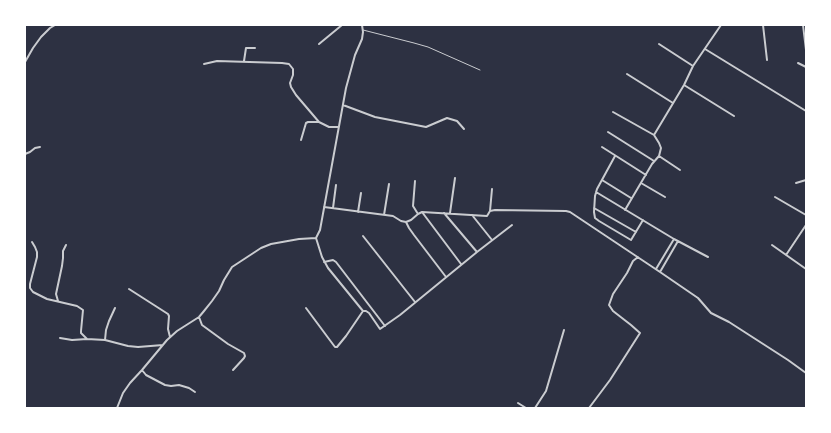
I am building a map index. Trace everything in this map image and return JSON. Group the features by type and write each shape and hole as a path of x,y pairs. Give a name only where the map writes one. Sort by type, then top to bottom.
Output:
{"street":[{"path":"25,62 41,37 55,25"},
{"path":"319,44 342,25"},
{"path":"362,25 362,39 342,105 320,230 316,238 322,257 328,268 363,311 369,313 380,329 400,315 476,252 512,225"},
{"path":"654,134 684,85 693,66 721,25"},
{"path":"763,25 767,60"},
{"path":"803,25 806,50"},
{"path":"660,44 693,66"},
{"path":"244,61 246,48 255,48"},
{"path":"705,49 806,111"},
{"path":"204,64 217,61 244,61 290,64 293,68 293,75 290,83 296,95 319,122 329,127 338,127"},
{"path":"798,63 806,67"},
{"path":"627,74 673,103"},
{"path":"684,85 734,116"},
{"path":"342,105 375,117 426,127 447,118 456,121 464,129"},
{"path":"613,112 654,134 661,148 659,156 654,161 624,210"},
{"path":"301,140 306,123 319,122"},
{"path":"608,132 654,161"},
{"path":"25,154 35,148 40,147"},
{"path":"602,147 646,175"},
{"path":"615,156 594,196 595,218 630,239 632,239 643,220"},
{"path":"659,156 680,170"},
{"path":"450,213 455,178"},
{"path":"602,180 632,198"},
{"path":"796,183 806,180"},
{"path":"415,181 413,206 418,214"},
{"path":"641,183 665,198"},
{"path":"384,215 389,184"},
{"path":"333,208 336,185"},
{"path":"406,222 422,212 487,216 490,211 492,189"},
{"path":"358,212 361,192"},
{"path":"596,192 624,210 708,257"},
{"path":"775,197 806,215"},
{"path":"324,207 393,216 406,222 446,277"},
{"path":"594,208 636,232"},
{"path":"490,211 570,212 698,298 711,313 729,322 806,373"},
{"path":"422,212 462,264"},
{"path":"444,213 476,252"},
{"path":"472,215 492,240"},
{"path":"786,255 806,224"},
{"path":"363,236 415,302"},
{"path":"118,408 123,393 130,383 170,337 199,317 219,291 232,267 271,244 316,238"},
{"path":"656,269 674,239"},
{"path":"660,272 678,241"},
{"path":"32,242 37,252 37,257 30,288 33,292 47,299 77,306 83,310 81,333 87,339"},
{"path":"58,301 56,294 62,266 63,251 66,245"},
{"path":"772,245 806,269"},
{"path":"590,408 640,333 613,311 609,305 613,294 638,257"},
{"path":"324,262 333,260 336,262 385,326"},
{"path":"129,289 168,314 168,329 170,337"},
{"path":"105,340 106,330 115,308"},
{"path":"306,308 335,347 339,345 346,336 363,311"},
{"path":"199,317 202,325 228,344 244,353 244,358 233,370"},
{"path":"535,408 546,391 564,330"},
{"path":"60,338 72,340 105,340 138,348 162,345"},
{"path":"142,370 165,385 180,385 195,392"},
{"path":"518,402 526,408"}],"lane":[{"path":"362,30 414,43 480,70"}]}
